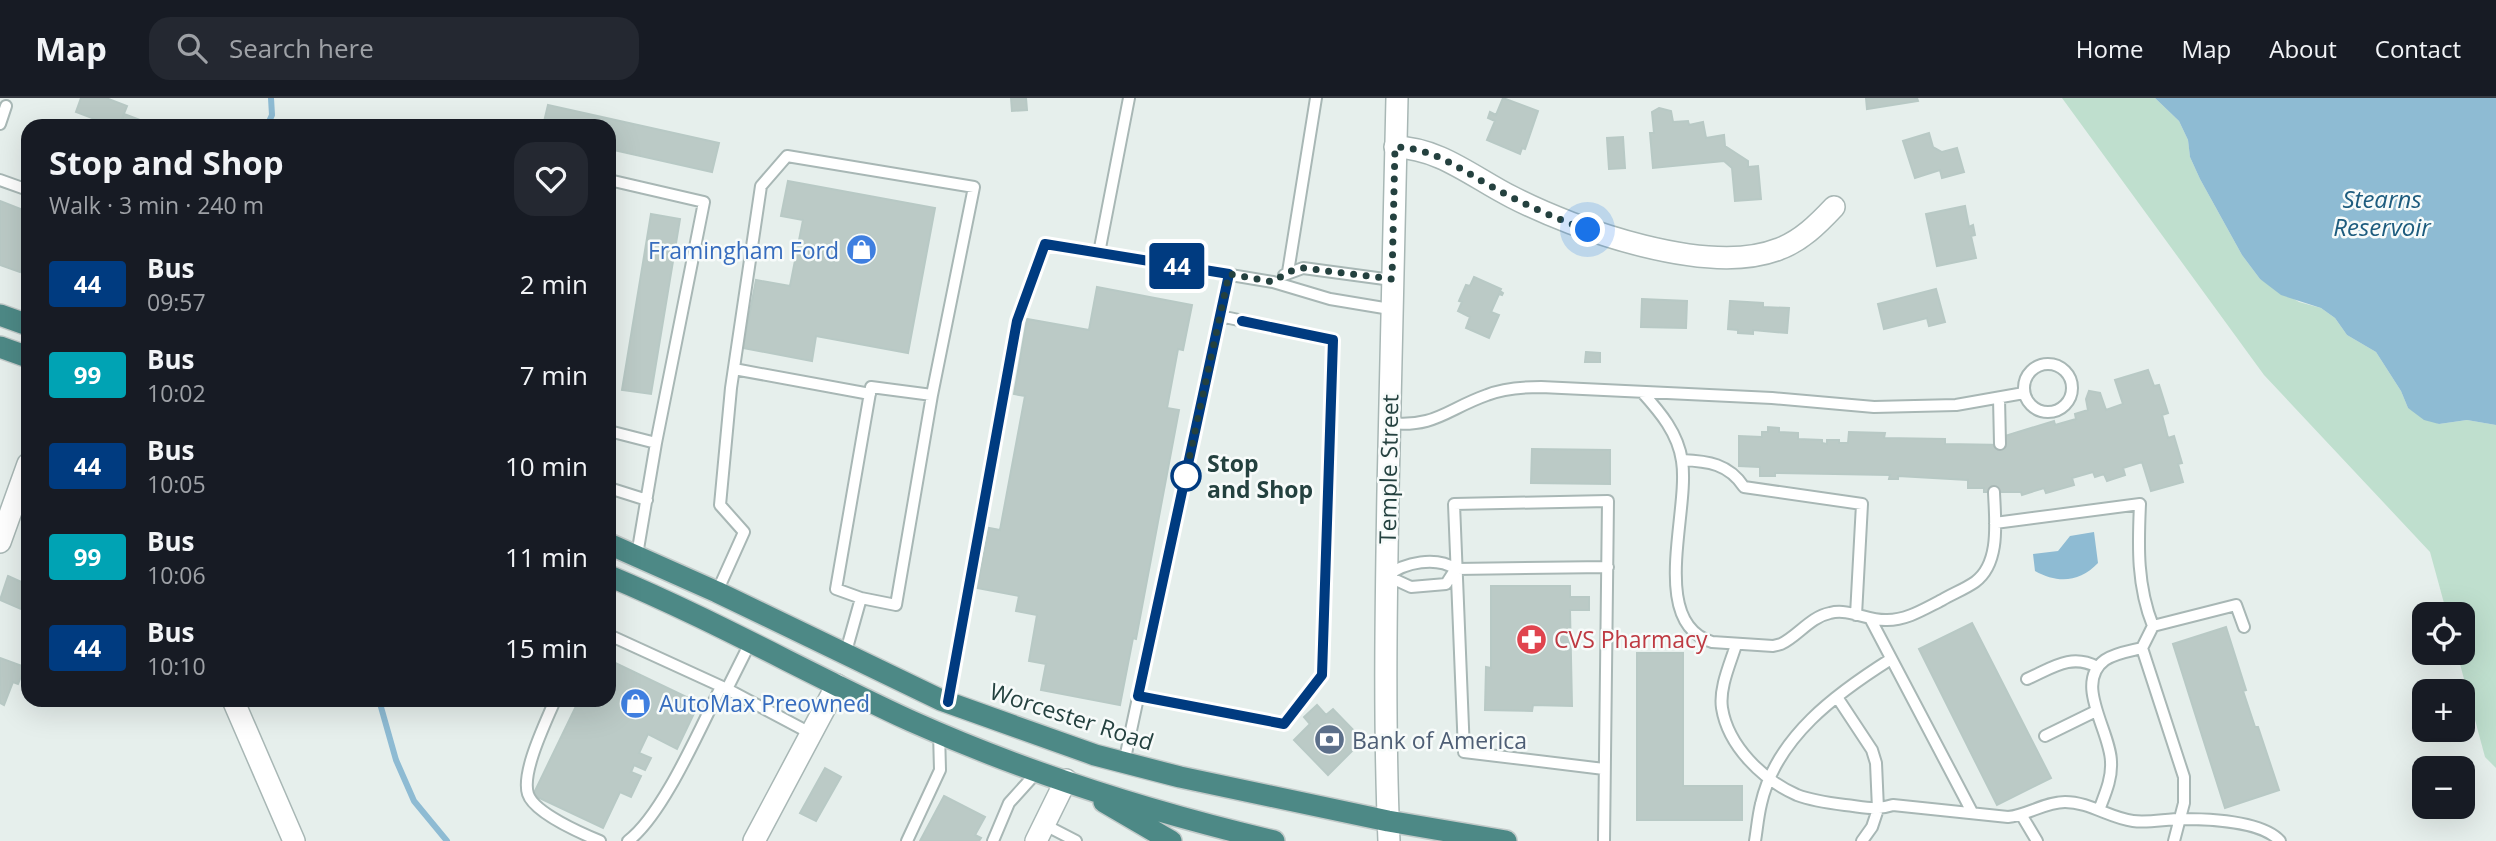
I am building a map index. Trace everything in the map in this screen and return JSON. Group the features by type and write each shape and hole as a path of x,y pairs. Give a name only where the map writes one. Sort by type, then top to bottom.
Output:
{"highway":[{"path":"0,315 21,322"},
{"path":"0,347 21,354"},
{"name":"Worcester Road","path":"616,547 718,592 948,702 1028,732 1124,763 1389,831 1506,841"},
{"path":"616,579 939,732 1152,809 1274,841"},
{"path":"1066,780 1171,841"}],"street":[{"name":"Temple Street","path":"1389,831 1387,576 1390,310 1397,98"},
{"path":"1395,147 1412,148 1443,158 1514,198 1573,225 1633,243 1688,254 1743,257 1779,250 1807,232 1834,207"},
{"path":"0,542 21,484"},
{"path":"754,841 837,685"},
{"path":"236,707 294,841"},
{"path":"1040,833 1066,780"}],"lane":[{"path":"1099,253 1129,98"},
{"path":"1288,272 1316,98"},
{"path":"0,124 6,106"},
{"path":"718,592 744,531 720,505 734,369 761,186 787,156 974,187 932,396 896,605 861,598 836,589 872,387 932,396"},
{"path":"0,180 21,188"},
{"path":"616,182 704,202 656,443 637,555"},
{"path":"948,702 1017,321 1045,244 1273,282 1330,299 1390,310"},
{"path":"1273,282 1288,272 1303,268 1392,279"},
{"path":"1124,763 1229,274"},
{"path":"1138,696 1284,724 1322,675 1333,340 1220,316"},
{"path":"2046,364 2061,368 2071,381 2070,396 2061,408 2054,411 2046,412 2032,406 2024,393 2026,377 2038,366 2046,364"},
{"path":"734,369 870,394"},
{"path":"1389,423 1419,424 1432,421 1487,395 1522,387 1761,398 1874,407 1956,405 2024,393"},
{"path":"1642,393 1671,428 1682,460 1676,585 1679,610 1688,628 1703,640 1736,645 1773,646 1788,641 1831,612 1871,620 1905,618 1976,582 1986,570 1991,558 1995,523 1994,492"},
{"path":"1999,398 2000,444"},
{"path":"616,433 656,443"},
{"path":"1682,460 1714,463 1729,470 1744,487 1862,505 1856,615"},
{"path":"616,490 647,500"},
{"path":"1604,769 1464,752 1454,504 1608,501 1604,841"},
{"path":"1995,523 2140,504 2138,562 2144,604 2153,626 2142,648 2184,777 2184,803 2174,841"},
{"path":"1456,569 1446,584 1411,587 1387,576 1400,566 1408,564 1444,562 1456,569 1608,567"},
{"path":"845,655 861,598"},
{"path":"2153,626 2236,605 2244,627"},
{"path":"1871,620 1972,812"},
{"path":"616,638 724,688 812,734"},
{"path":"628,841 640,832 663,797 751,641"},
{"path":"1736,645 1723,688 1721,705 1725,722 1743,754 1770,778 1813,800 1878,810 1893,805 2008,817 2022,816 2056,802 2070,802 2136,821 2180,819 2255,827 2269,831 2280,841"},
{"path":"2099,810 2110,778 2112,761 2096,711 2092,680 2097,667 2106,658 2142,648"},
{"path":"1755,841 1761,802 1770,778 1798,733 1838,697 1891,659"},
{"path":"2027,679 2068,661 2087,662 2097,667"},
{"path":"1838,697 1872,750 1876,763 1878,810 1872,827 1862,841"},
{"path":"552,707 527,775 528,794 552,818 600,841"},
{"path":"2045,736 2096,711"},
{"path":"907,841 940,770 939,732"},
{"path":"993,841 1009,803 1039,770"},
{"path":"2022,816 2037,841"},
{"path":"1040,833 1076,841"}],"green space":[{"path":"2062,98 2155,98 2179,121 2200,179 2242,255 2260,279 2299,302 2321,308 2335,318 2347,335 2376,352 2401,391 2408,408 2439,424 2467,420 2496,425 2496,768 2485,757 2475,720 2475,679 2464,679 2460,665 2475,665 2475,602 2444,602 2430,552 2264,375"}],"water":[{"name":"Stearns Reservoir","path":"2155,98 2496,98 2496,425 2467,420 2439,424 2424,420 2408,408 2401,391 2376,352 2347,335 2335,318 2321,308 2281,295 2260,279 2242,255 2200,179 2179,121"},
{"path":"2094,532 2098,563 2084,574 2060,579 2035,571 2033,554 2058,551 2070,536"}],"building":[{"path":"81,98 106,98 127,106 122,119 94,119 76,112"},
{"path":"1011,98 1026,98 1027,110 1012,111"},
{"path":"1503,98 1538,111 1525,149 1522,148 1520,154 1487,140 1495,121 1488,118 1490,112 1496,115"},
{"path":"1866,98 1917,98 1918,101 1867,109"},
{"path":"548,105 611,119 545,119"},
{"path":"1659,108 1671,111 1673,122 1688,121 1689,125 1703,122 1706,138 1724,135 1725,146 1748,161 1748,167 1758,166 1761,199 1735,201 1732,168 1724,161 1653,168 1650,133 1654,133 1652,112"},
{"path":"124,114 138,119 122,119"},
{"path":"616,120 719,143 712,172 616,151"},
{"path":"1929,133 1933,147 1942,152 1957,148 1964,172 1942,178 1940,170 1915,178 1903,141"},
{"path":"1623,137 1625,168 1609,169 1607,138"},
{"name":"Framingham Ford","path":"788,181 935,208 908,353 816,336 812,361 743,348 756,280 790,286 803,220 781,216"},
{"path":"0,201 21,209 21,270 0,265"},
{"path":"1965,206 1969,227 1973,225 1975,235 1971,236 1976,258 1937,266 1926,214"},
{"path":"651,214 680,219 651,394 622,390"},
{"path":"1474,277 1501,289 1503,293 1499,294 1491,312 1499,315 1489,338 1466,328 1470,317 1458,311 1466,285 1470,286"},
{"path":"1097,287 1192,305 1183,350 1178,349 1167,408 1179,410 1136,639 1133,638 1120,705 1041,690 1046,664 1029,661 1037,615 1016,611 1019,596 977,588 989,528 1000,530 1025,396 1014,394 1027,319 1089,330"},
{"path":"1936,289 1945,322 1929,326 1927,318 1884,329 1878,304"},
{"path":"1642,299 1687,301 1686,328 1641,327"},
{"path":"1730,301 1789,308 1787,333 1753,330 1753,334 1738,333 1738,330 1728,329"},
{"path":"1586,352 1600,353 1600,362 1585,362"},
{"path":"2148,370 2154,386 2159,385 2168,413 2162,415 2168,438 2174,436 2182,463 2178,464 2183,482 2151,491 2142,462 2123,468 2125,475 2107,481 2104,474 2095,477 2093,472 2072,478 2074,485 2046,493 2044,488 2022,495 2021,492 1984,492 1984,488 1968,488 1968,480 1898,476 1898,479 1889,479 1890,475 1775,473 1775,476 1760,476 1760,467 1739,466 1739,436 1762,437 1762,432 1768,432 1768,427 1779,428 1779,432 1798,433 1798,439 1822,440 1822,443 1827,444 1827,440 1848,443 1849,432 1885,433 1884,438 1945,439 1945,444 2005,445 2005,436 2054,421 2055,425 2076,419 2075,414 2088,410 2086,399 2089,391 2100,393 2106,410 2123,404 2115,380"},
{"path":"1532,449 1610,450 1610,484 1531,483"},
{"path":"8,576 21,582 21,609 0,600"},
{"name":"CVS Pharmacy","path":"1491,586 1570,586 1570,597 1589,597 1589,610 1570,610 1572,706 1533,705 1532,711 1485,710 1486,667 1491,668"},
{"path":"1972,623 2051,778 1997,805 1919,649"},
{"path":"2226,627 2246,690 2243,691 2279,790 2225,808 2173,644"},
{"path":"1637,653 1683,653 1683,786 1742,786 1742,820 1637,820"},
{"path":"0,658 21,666 21,677 18,684 13,682 4,705 0,703"},
{"path":"616,663 699,703 677,749 648,734 639,753 651,758 645,770 634,765 631,772 641,776 631,797 620,792 603,828 533,795 576,707 616,707"},
{"name":"Bank of America","path":"1317,705 1326,715 1333,709 1363,740 1328,775 1294,740 1310,724 1304,717"},
{"path":"825,768 841,777 816,821 800,813"},
{"path":"944,796 985,817 975,835 981,838 979,841 920,841"}],"waterway":[{"path":"270,119 271,98"},
{"path":"381,707 396,760 414,801 447,841"}],"bus line":[{"name":"44","path":"948,702 1017,321 1045,244 1229,274 1138,696 1284,724 1322,675 1333,340 1242,321"}],"place":[{"name":"Framingham Ford","path":"862,250"},
{"name":"Stop and Shop","path":"1186,476"},
{"name":"CVS Pharmacy","path":"1531,639"},
{"name":"AutoMax Preowned","path":"636,703"},
{"name":"Bank of America","path":"1329,740"}],"route":[{"path":"1186,476 1185,478 1229,274 1273,282 1288,272 1303,268 1392,279 1395,147 1427,151 1527,205 1588,230"}]}
